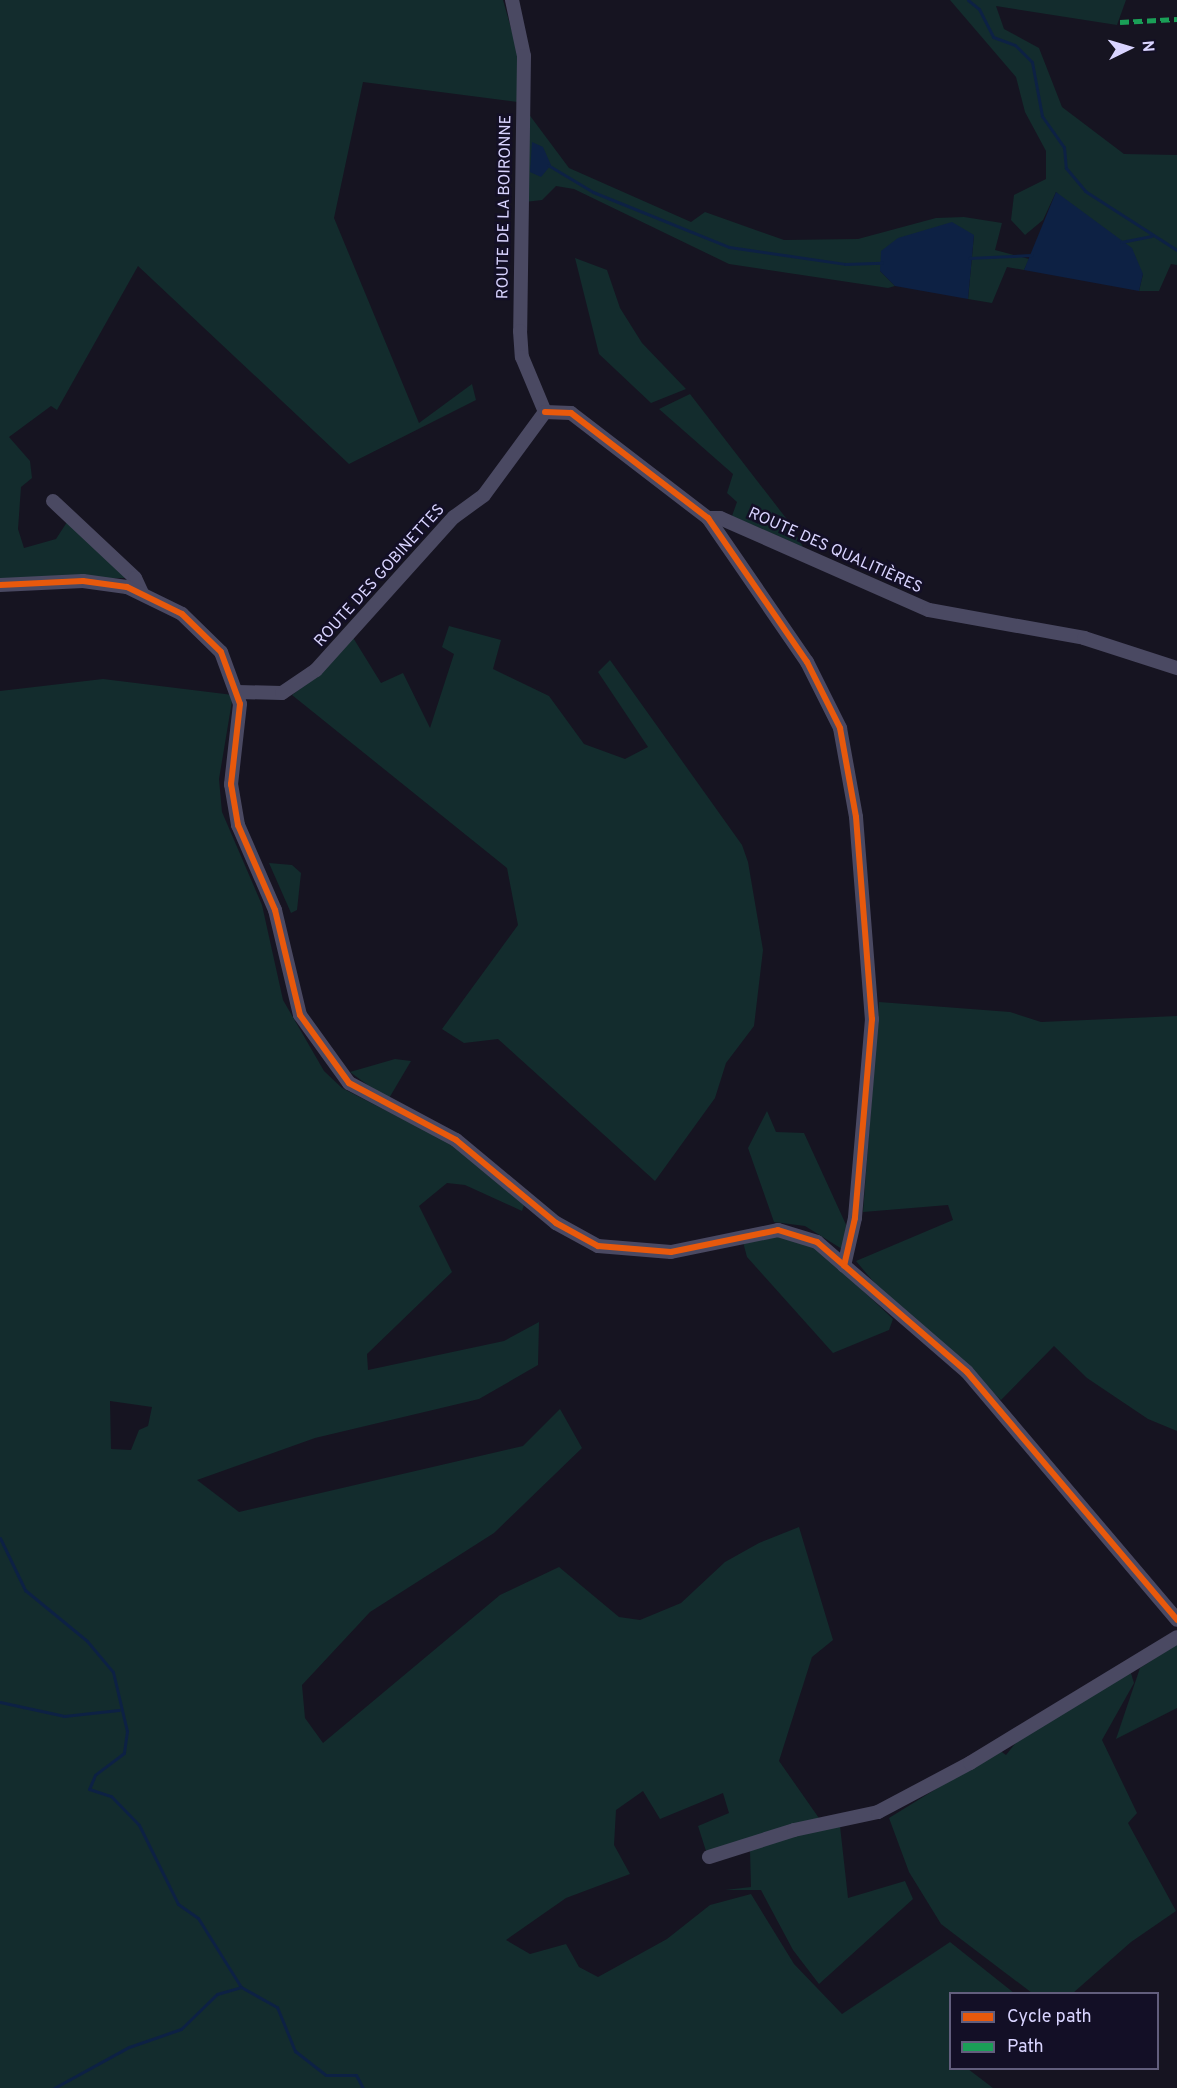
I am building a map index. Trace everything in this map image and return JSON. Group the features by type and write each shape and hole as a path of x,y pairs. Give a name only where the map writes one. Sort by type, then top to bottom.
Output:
{"street":[{"name":"ROUTE DE LA BOIRONNE","path":"512,0 524,56 520,331 522,357 545,412"},
{"name":"ROUTE DES QUALITIÈRES","path":"545,412 571,413 708,518 720,518 921,608 1084,638 1177,668"},
{"name":"ROUTE DES GOBINETTES","path":"238,692 282,693 316,670 454,517 484,495 545,412"},
{"path":"53,501 135,578 142,593"},
{"path":"708,518 816,677 836,717 848,763 872,1042 855,1218 844,1266"},
{"path":"0,585 91,582 142,593 182,614 210,638 238,692 231,784 238,825 275,910 300,1015 349,1083 456,1140 556,1223 592,1243 631,1252 672,1252 787,1230 817,1242 981,1387 1177,1620"},
{"path":"709,1857 794,1830 878,1812 970,1763 1177,1637"}],"green space":[{"path":"0,0 503,0 517,49 518,102 363,82 334,218 419,423 472,384 476,400 349,464 138,266 57,410 51,406 9,437 30,461 32,478 21,487 18,529 24,548 56,539 69,519 126,572 125,578 0,580"},
{"path":"950,0 1126,0 1117,25 996,6 1004,29 1039,48 1062,107 1124,154 1177,155 1177,265 1171,264 1159,291 1139,291 1143,274 1056,192 1043,220 1025,235 1011,220 1014,195 1046,179 1046,151 1025,112 1016,77"},
{"path":"528,113 569,168 691,222 705,212 784,240 858,239 936,218 964,217 1002,223 995,250 1029,259 1024,270 1007,267 992,303 968,299 974,235 880,271 895,286 888,288 729,264 574,189 556,186 542,200 525,202"},
{"path":"575,258 607,270 620,308 642,343 686,389 651,403 599,354"},
{"path":"690,394 789,522 803,547 732,516 737,502 727,493 733,474 659,409"},
{"path":"449,626 501,640 493,669 549,696 584,744 625,759 648,747 598,672 610,660 742,845 748,862 763,950 754,1026 726,1063 715,1098 655,1181 498,1039 464,1043 442,1029 518,925 507,868 292,695 319,674 352,636 381,683 403,673 430,728 454,654 442,647"},
{"path":"103,679 233,695 219,779 222,812 262,905 283,1000 324,1071 342,1088 457,1147 524,1205 522,1211 465,1185 447,1183 419,1206 452,1272 367,1354 368,1370 504,1341 539,1322 538,1365 479,1399 315,1438 197,1480 239,1512 523,1446 560,1409 582,1448 494,1533 370,1612 302,1685 305,1718 323,1743 500,1595 559,1567 619,1617 640,1620 681,1603 725,1562 759,1543 799,1527 833,1640 812,1657 779,1761 821,1821 706,1851 698,1826 729,1813 723,1793 660,1819 643,1791 616,1810 614,1845 630,1874 566,1898 506,1940 530,1954 566,1944 579,1967 598,1977 667,1939 710,1905 751,1894 794,1964 842,2014 950,1942 1013,1992 949,1992 949,2070 969,2070 993,2088 0,2088 0,691","holes":["110,1401 152,1407 148,1426 139,1430 131,1450 111,1449"]},
{"path":"269,863 292,865 301,873 297,910 291,913"},
{"path":"879,1002 1010,1012 1041,1022 1177,1016 1177,1431 1148,1419 1087,1378 1054,1346 1001,1400 882,1292 856,1261 953,1220 948,1205 863,1212"},
{"path":"395,1059 411,1061 388,1100 350,1072"},
{"path":"767,1111 776,1132 804,1133 848,1229 842,1249 805,1226 774,1222 748,1148"},
{"path":"777,1234 811,1244 837,1266 893,1319 889,1330 833,1353 747,1257 743,1242"},
{"path":"1177,1644 1177,1708 1116,1739 1140,1668"},
{"path":"1130,1670 1134,1683 1102,1740 1137,1813 1128,1823 1176,1911 1131,1942 1074,1992 1031,1992 941,1924 909,1872 889,1818 999,1750 1006,1755 1018,1740"},
{"path":"840,1826 848,1898 905,1881 913,1899 819,1984 793,1950 761,1890 725,1890 751,1887 750,1850 792,1834"}],"water":[{"path":"532,142 543,147 551,165 541,177 530,172"},
{"path":"1056,192 1132,248 1143,274 1139,291 1024,270"},
{"path":"952,222 974,235 968,299 895,286 880,271 881,251 898,238"}],"waterway":[{"path":"968,0 979,9 993,37 1015,45 1032,62 1042,116 1064,147 1066,168 1085,191 1177,250"},
{"path":"548,165 593,192 729,247 845,264 882,263"},
{"path":"1121,242 1151,236"},
{"path":"969,258 1032,255"},
{"path":"0,1538 25,1590 87,1641 113,1672 127,1731 124,1753 95,1775 89,1789 111,1796 139,1825 178,1904 198,1918 241,1987 277,2007 295,2051 326,2075 356,2075 363,2088"},
{"path":"0,1702 64,1716 119,1710"},
{"path":"54,2088 129,2047 181,2029 217,1994 241,1987"}],"marked path":[{"path":"1120,22 1177,19"}],"cycle path":[{"path":"545,412 571,413 708,518 807,662 840,728 856,817 872,1019 855,1218 844,1266"},
{"path":"0,585 83,581 127,587 182,614 221,652 240,704 231,784 238,825 275,910 300,1015 349,1083 456,1140 556,1223 598,1246 671,1252 778,1230 817,1242 967,1372 1177,1620"}]}
